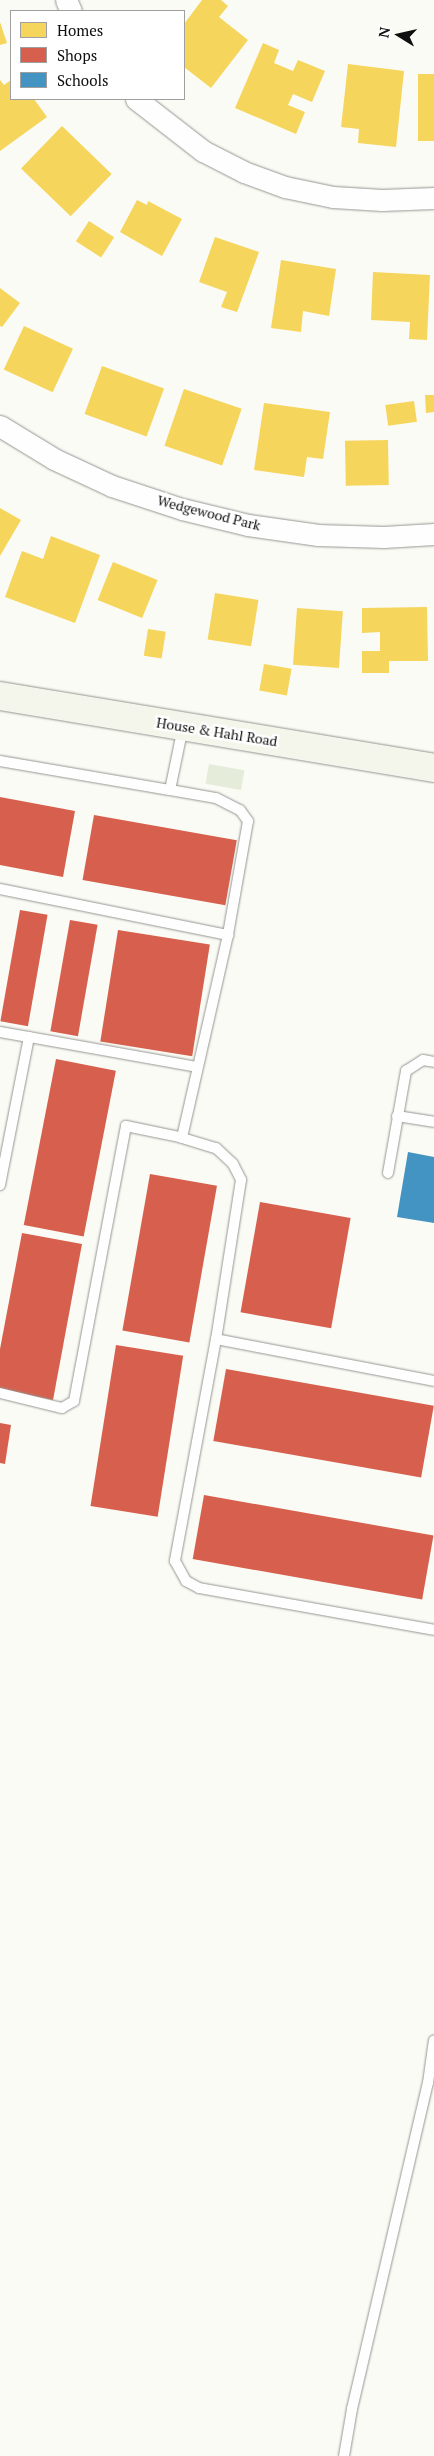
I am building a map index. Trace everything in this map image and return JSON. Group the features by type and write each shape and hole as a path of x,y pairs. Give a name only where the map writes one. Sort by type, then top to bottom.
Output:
{"street":[{"path":"137,100 203,152 244,172 286,187 333,197 382,200 434,198"},
{"name":"Wedgewood Park","path":"0,426 54,458 112,486 182,509 248,525 318,535 384,537 434,534"},
{"name":"House & Hahl Road","path":"0,696 434,768"}],"lane":[{"path":"170,790 183,726"},
{"path":"0,761 216,798 240,810 248,821 228,935 182,1138"},
{"path":"0,889 228,935"},
{"path":"0,1032 197,1067"},
{"path":"0,1185 29,1037"},
{"path":"388,1173 406,1071 423,1060 434,1062"},
{"path":"397,1116 434,1122"},
{"path":"0,1393 62,1408 74,1401 126,1126 182,1138 216,1148 233,1164 241,1180 216,1339 175,1561 186,1581 199,1588 434,1630"},
{"path":"216,1339 434,1381"},
{"path":"344,2456 352,2409 428,2083 434,2040"}],"green space":[{"path":"209,764 244,770 241,790 206,784"}],"building: Homes":[{"path":"202,0 221,0 228,6 219,17 248,40 211,88 185,68 185,23"},
{"path":"0,22 7,43 0,45"},
{"path":"263,43 279,50 274,63 293,71 298,60 325,71 312,102 293,94 288,105 305,112 296,134 235,108"},
{"path":"348,64 404,71 396,147 358,143 359,129 341,127"},
{"path":"418,74 434,74 434,141 418,141"},
{"path":"0,80 4,85 10,81 10,100 35,100 47,117 0,151"},
{"path":"62,126 112,174 71,216 21,168"},
{"path":"137,200 147,205 148,201 182,219 162,256 120,232"},
{"path":"89,221 114,237 101,257 76,241"},
{"path":"215,237 259,252 237,312 221,307 227,292 199,282"},
{"path":"281,260 336,269 329,316 303,311 301,332 271,328"},
{"path":"373,272 430,275 427,340 409,339 410,322 371,320"},
{"path":"0,288 20,303 2,327 0,326"},
{"path":"24,326 73,349 53,392 4,370"},
{"path":"102,366 164,389 147,436 85,414"},
{"path":"184,389 242,409 222,466 164,446"},
{"path":"425,395 434,395 434,412 426,413"},
{"path":"414,401 417,422 388,426 385,405"},
{"path":"264,403 330,412 323,459 307,457 304,477 254,470"},
{"path":"388,440 389,485 346,486 345,441"},
{"path":"0,508 21,520 0,556"},
{"path":"51,536 100,555 75,623 5,597 22,551 43,559"},
{"path":"113,562 158,580 142,618 98,600"},
{"path":"215,593 258,600 251,646 208,639"},
{"path":"427,607 428,661 389,661 389,673 362,673 362,651 380,651 380,632 362,633 362,608"},
{"path":"297,608 343,611 339,668 293,665"},
{"path":"148,629 166,632 162,658 144,656"},
{"path":"264,664 292,669 287,695 259,691"}],"building: Shops":[{"path":"0,797 75,811 63,877 0,865"},
{"path":"94,815 237,840 225,905 83,880"},
{"path":"20,910 48,915 28,1026 0,1021"},
{"path":"70,920 98,925 78,1036 50,1031"},
{"path":"118,930 210,945 192,1056 100,1042"},
{"path":"56,1059 116,1071 84,1237 24,1225"},
{"path":"150,1174 217,1186 189,1342 122,1331"},
{"path":"260,1202 351,1218 331,1328 241,1312"},
{"path":"22,1233 82,1244 53,1400 0,1390 0,1349"},
{"path":"116,1345 183,1356 158,1517 91,1506"},
{"path":"226,1369 434,1406 421,1478 213,1441"},
{"path":"0,1423 11,1425 5,1464 0,1463"},
{"path":"204,1495 433,1535 422,1599 193,1559"}],"building: Schools":[{"path":"408,1152 434,1157 434,1223 397,1217"}]}
